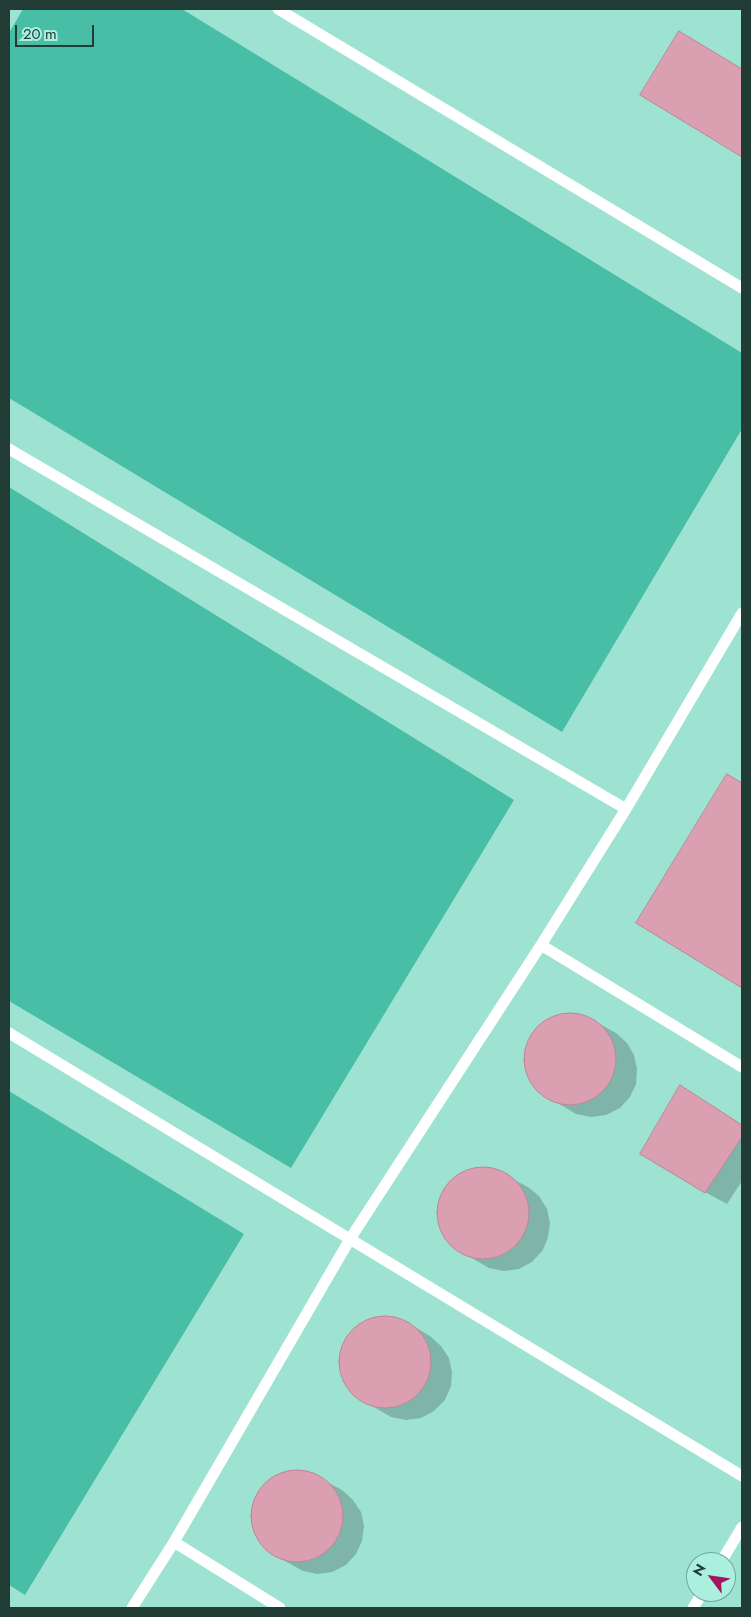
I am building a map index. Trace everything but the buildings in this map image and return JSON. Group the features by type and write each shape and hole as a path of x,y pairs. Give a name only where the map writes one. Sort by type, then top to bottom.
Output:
{"lane":[{"path":"278,9 742,288"},
{"path":"9,449 626,809"},
{"path":"132,1608 174,1542 350,1239 541,945 626,809 742,613"},
{"path":"541,945 742,1067"},
{"path":"9,1032 742,1476"},
{"path":"727,1552 742,1527"},
{"path":"174,1542 280,1608"}],"shaded area":[{"path":"23,9 182,9 742,353 742,429 562,732 9,398 9,33"},
{"path":"9,487 514,800 291,1168 9,1001"},
{"path":"9,1091 244,1234 25,1595 9,1585"}]}
